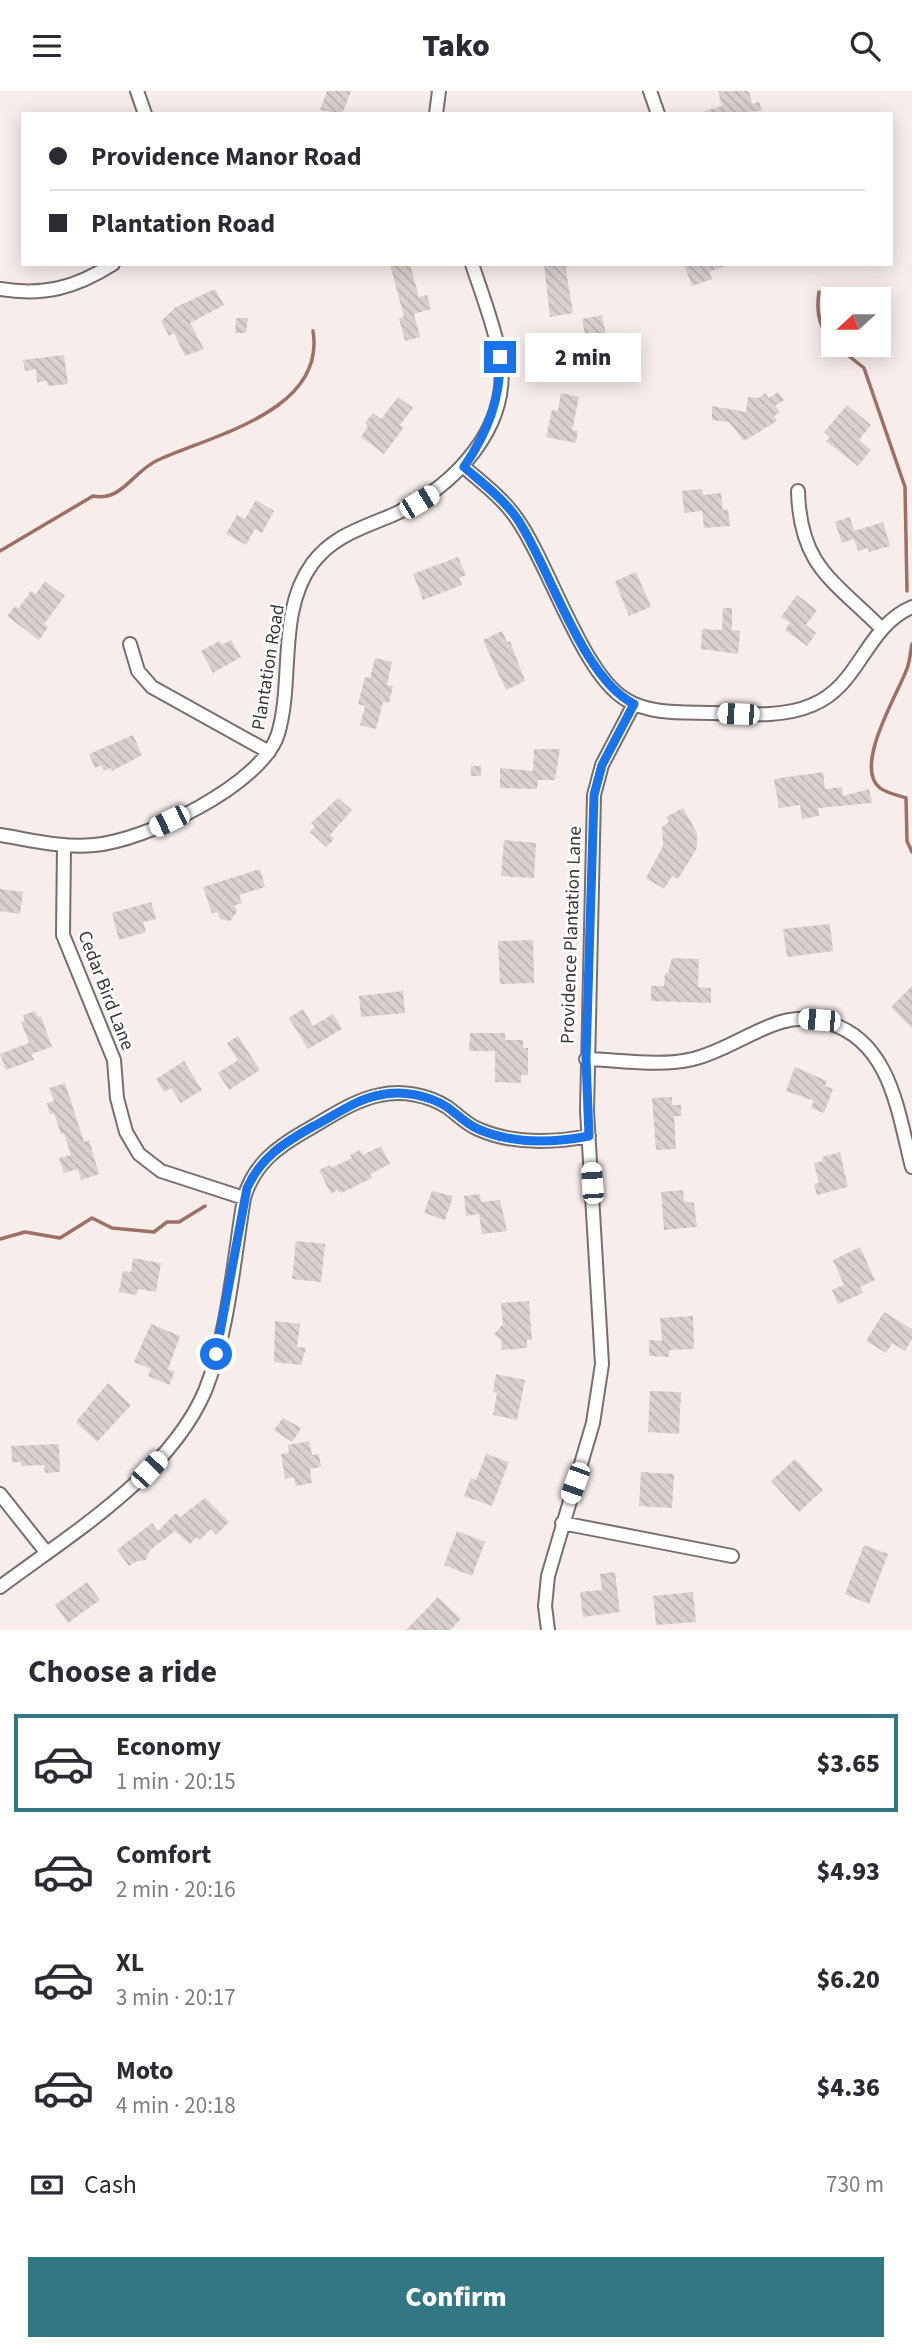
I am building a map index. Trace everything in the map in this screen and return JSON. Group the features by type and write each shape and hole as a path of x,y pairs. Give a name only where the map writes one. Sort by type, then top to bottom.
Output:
{"street":[{"path":"137,91 144,112"},
{"path":"436,112 439,91"},
{"path":"650,91 657,112"},
{"path":"0,289 24,293 54,291 74,286 109,266"},
{"name":"Plantation Road","path":"0,835 64,846 96,845 142,835 234,786 258,767 269,752 280,724 295,605 313,563 342,535 419,502 464,467 491,420 500,372 493,329 473,266"},
{"path":"464,467 516,518 593,667 613,690 634,704 650,710 767,714 799,710 822,701 842,685 881,628 899,613 912,607"},
{"path":"798,491 799,519 808,552 823,571 881,628"},
{"path":"130,644 138,671 152,687 269,752"},
{"name":"Providence Plantation Lane","path":"548,1630 545,1606 548,1576 593,1423 602,1364 586,1059 594,795 602,765 634,704"},
{"name":"Cedar Bird Lane","path":"64,846 61,894 63,935 114,1060 117,1098 126,1132 139,1154 161,1171 244,1198"},
{"path":"586,1059 690,1060 791,1020 819,1020 837,1025 868,1046 879,1059 890,1084 912,1167"},
{"path":"0,1587 149,1470 181,1434 195,1411 216,1354 244,1198 251,1179 272,1152 358,1102 381,1094 402,1093 427,1098 447,1107 476,1128 498,1135 552,1141 589,1136"},
{"path":"0,1493 46,1552"},
{"path":"562,1523 732,1556"}],"building":[{"path":"327,91 351,91 343,112 320,110"},
{"path":"718,91 749,91 752,104 759,102 762,111 704,111 722,106"},
{"path":"391,266 411,266 419,297 427,295 431,309 414,314 420,337 405,341 399,318 404,317"},
{"path":"544,266 565,266 573,313 550,317"},
{"path":"685,266 724,266 709,272 712,279 692,286"},
{"path":"215,289 224,305 190,323 204,349 185,356 174,333 169,336 161,321 176,307"},
{"path":"602,315 606,335 586,339 582,319"},
{"path":"236,318 248,318 246,333 235,333"},
{"path":"64,355 68,384 48,386 47,381 37,382 36,369 25,371 23,360"},
{"path":"778,392 784,400 775,406 780,412 774,416 777,421 744,441 729,422 712,420 712,406 746,412 748,397 759,398 765,393 769,398"},
{"path":"561,393 579,397 572,430 578,431 576,443 546,437 552,410 558,411"},
{"path":"398,397 413,408 400,425 404,427 384,454 361,437 368,426 365,423 373,413 381,419"},
{"path":"847,405 871,425 859,440 871,450 858,466 826,441 830,437 824,432"},
{"path":"702,489 703,495 721,493 723,510 728,509 730,526 704,528 702,511 684,513 682,491"},
{"path":"256,500 274,511 262,533 255,529 246,545 226,534 237,515 245,519"},
{"path":"850,517 854,531 883,522 890,546 869,552 868,548 858,551 854,539 842,543 835,522"},
{"path":"458,557 466,575 459,578 462,585 423,600 413,574"},
{"path":"636,572 651,607 629,616 615,581"},
{"path":"45,581 65,596 44,624 48,627 39,640 7,616 15,606 18,609 31,591 36,594"},
{"path":"797,595 817,610 806,625 816,633 807,646 785,630 790,623 781,617"},
{"path":"723,608 732,608 732,630 740,631 738,654 701,649 702,629 722,630"},
{"path":"502,631 507,642 510,641 525,681 506,690 483,640"},
{"path":"231,640 241,657 213,673 201,651 219,641 222,645"},
{"path":"375,658 392,662 387,685 393,686 389,703 383,702 376,729 360,725 365,706 358,704 365,677 370,678"},
{"path":"133,735 142,755 112,771 111,768 104,771 101,765 95,768 89,754"},
{"path":"534,749 560,749 555,780 538,780 537,789 500,788 500,768 533,771"},
{"path":"471,766 481,766 481,776 471,776"},
{"path":"823,772 825,789 842,787 843,796 869,789 872,803 818,808 819,816 802,819 800,805 779,808 774,779"},
{"path":"338,798 352,810 330,835 334,839 326,847 310,832 315,826 311,823"},
{"path":"683,808 697,833 697,848 678,879 672,876 664,889 646,878 663,846 662,827 669,822 666,817"},
{"path":"504,840 536,843 534,878 501,876"},
{"path":"260,869 265,887 239,895 242,903 235,905 237,912 230,921 220,919 218,912 212,913 203,887"},
{"path":"0,889 23,892 20,914 0,911"},
{"path":"151,902 156,919 143,922 146,932 119,940 112,913"},
{"path":"830,924 833,951 787,957 783,929"},
{"path":"533,940 534,983 500,984 498,941"},
{"path":"672,958 699,959 698,987 711,988 711,1003 651,1001 651,986 664,986 665,973 668,973"},
{"path":"912,986 912,1028 891,1007"},
{"path":"403,991 405,1013 361,1017 359,996"},
{"path":"303,1009 313,1026 333,1014 342,1029 308,1049 289,1018"},
{"path":"35,1011 38,1017 41,1016 52,1047 31,1054 34,1060 6,1070 0,1054 29,1043 21,1022 25,1021 23,1015"},
{"path":"470,1033 505,1033 505,1040 523,1040 523,1048 528,1048 528,1075 521,1075 521,1083 495,1082 495,1051 469,1051"},
{"path":"238,1036 260,1070 229,1090 218,1073 238,1060 227,1043"},
{"path":"184,1061 202,1090 181,1103 171,1088 164,1092 156,1079"},
{"path":"795,1067 827,1081 825,1086 833,1089 824,1113 811,1108 814,1101 786,1091"},
{"path":"65,1083 84,1142 89,1140 99,1174 81,1180 78,1169 64,1173 59,1158 71,1155 64,1133 61,1134 54,1113 50,1114 47,1103 54,1101 49,1088"},
{"path":"672,1097 672,1105 681,1105 681,1116 674,1116 676,1149 656,1150 652,1098"},
{"path":"381,1146 390,1164 370,1174 372,1178 341,1193 337,1190 331,1194 319,1170 330,1165 331,1168 352,1158 350,1155 360,1150 363,1155"},
{"path":"840,1152 848,1187 817,1195 814,1184 819,1183 814,1163 823,1161 822,1157"},
{"path":"683,1190 684,1201 694,1203 697,1227 664,1230 661,1192"},
{"path":"432,1191 453,1196 445,1220 424,1213"},
{"path":"480,1194 481,1202 500,1200 507,1231 482,1234 479,1214 466,1216 464,1196"},
{"path":"296,1241 325,1244 321,1282 292,1279"},
{"path":"860,1247 875,1280 860,1287 863,1293 838,1304 832,1290 844,1285 833,1260"},
{"path":"133,1258 161,1263 156,1292 138,1289 136,1295 119,1292 123,1271 131,1272"},
{"path":"529,1301 532,1340 527,1340 527,1348 502,1350 501,1340 494,1334 503,1324 501,1303"},
{"path":"884,1312 912,1329 912,1339 905,1351 892,1343 886,1353 866,1341"},
{"path":"693,1316 694,1349 669,1350 669,1357 649,1356 649,1340 662,1341 660,1318"},
{"path":"275,1321 300,1324 297,1347 306,1348 301,1365 274,1362"},
{"path":"151,1324 180,1336 168,1369 175,1372 169,1385 148,1376 151,1369 134,1362"},
{"path":"496,1374 525,1380 517,1420 493,1415 497,1393 493,1392"},
{"path":"108,1383 131,1405 97,1442 76,1422"},
{"path":"650,1391 681,1392 679,1434 648,1432"},
{"path":"283,1418 301,1428 292,1442 274,1430"},
{"path":"309,1441 312,1455 319,1454 321,1467 310,1469 312,1483 296,1486 294,1477 285,1479 281,1454 289,1453 288,1445"},
{"path":"59,1444 60,1472 45,1473 44,1465 21,1466 21,1462 12,1462 11,1446"},
{"path":"486,1454 509,1462 492,1506 464,1496 471,1478 476,1480"},
{"path":"795,1459 823,1490 799,1512 771,1481"},
{"path":"641,1472 674,1474 672,1508 639,1506"},
{"path":"205,1498 229,1522 216,1535 211,1529 200,1540 197,1537 190,1544 175,1531 150,1550 146,1560 129,1566 117,1550 152,1523 158,1531 176,1513 180,1517"},
{"path":"457,1531 485,1542 472,1576 444,1565"},
{"path":"864,1545 888,1554 869,1604 845,1594"},
{"path":"615,1572 620,1612 583,1617 580,1592 602,1590 600,1574"},
{"path":"87,1582 100,1600 68,1623 55,1605"},
{"path":"693,1592 696,1622 656,1625 653,1596"},
{"path":"438,1597 461,1619 450,1630 406,1630"}],"waterway":[{"path":"819,292 821,322"},
{"path":"0,551 93,496 103,497 120,490 158,460 235,429 284,400 302,381 312,358 313,331"},
{"path":"850,357 864,368 905,487 907,591"},
{"path":"912,644 907,668 880,731 871,764 873,778 880,788 906,798 907,841 912,852"},
{"path":"0,1239 25,1232 60,1238 92,1218 112,1228 154,1232 167,1222 179,1222 205,1206"}],"route":[{"path":"216,1354 247,1188 259,1166 283,1144 358,1102 381,1094 402,1093 437,1101 476,1128 498,1135 552,1141 589,1136 586,1059 594,795 602,765 634,704 613,690 593,667 568,613 516,518 499,498 464,467 480,444 491,420 498,395 500,357"}]}
